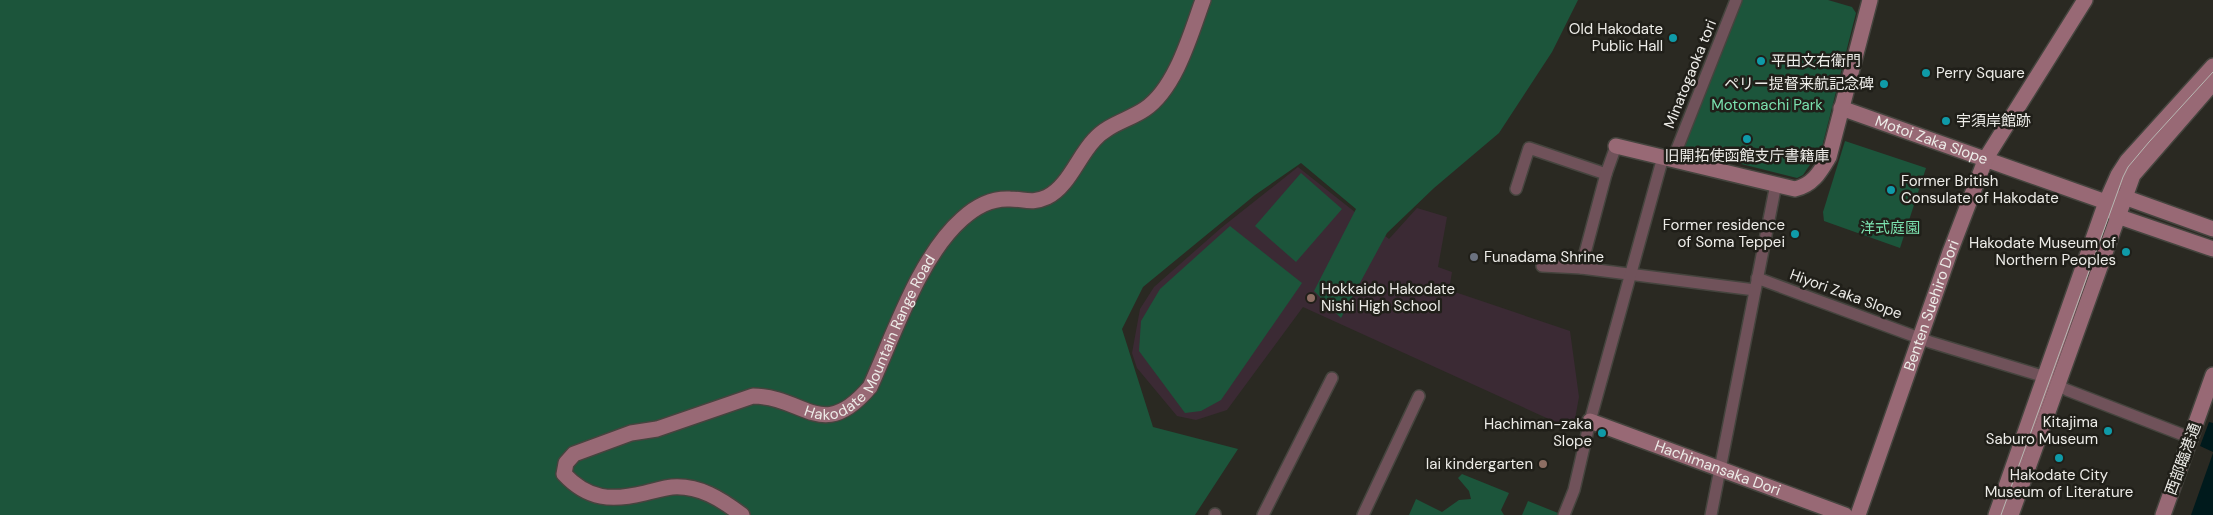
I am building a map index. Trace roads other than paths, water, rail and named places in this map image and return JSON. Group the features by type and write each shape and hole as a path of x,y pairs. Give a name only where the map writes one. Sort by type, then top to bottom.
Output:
{"main road":[{"name":"Hakodate Mountain Range Road","path":"742,515 722,499 703,490 672,487 629,497 602,498 576,487 564,474 566,463 574,454 631,432 657,429 754,396 769,396 800,410 822,415 840,412 856,403 870,387 924,269 948,232 976,208 991,202 1010,198 1023,202 1042,199 1057,192 1083,152 1096,137 1114,124 1146,109 1165,90 1190,36 1202,0"},
{"path":"1616,146 1776,184 1795,188 1804,187 1821,172 1829,157 1870,0"},
{"name":"Benten Suehiro Dori","path":"1858,515 1986,158 2085,0"},
{"path":"1996,515 2047,380 2106,202 2123,167 2213,66"},
{"path":"2010,515 2047,380 2138,167 2213,83"},
{"name":"Motoi Zaka Slope","path":"1841,108 2106,202"},
{"path":"2106,202 2124,197 2213,229"},
{"path":"2106,202 2117,216 2213,249"},
{"name":"西部臨港通","path":"2163,515 2213,375"},
{"name":"Hachimansaka Dori","path":"1590,421 1845,515"}],"street":[{"name":"Minatogaoka tori","path":"1564,515 1574,490 1590,421 1630,274 1668,158 1736,0"},
{"path":"1581,268 1606,174 1616,146"},
{"path":"1516,189 1529,148 1606,174"},
{"path":"1711,515 1776,184"},
{"path":"1542,266 1581,268 1755,290"},
{"name":"Hiyori Zaka Slope","path":"1757,278 1920,338 2047,380 2191,438"},
{"path":"1263,515 1332,378"},
{"path":"1363,515 1419,396"}],"water":[{"path":"2209,422 2213,423 2213,452 2200,446"},
{"path":"2213,453 2213,515 2191,515"}],"tram line":[{"path":"2001,515 2123,177 2128,167 2149,142 2213,72"}],"place":[{"name":"Old Hakodate Public Hall","path":"1673,38"},
{"name":"平田文右衛門","path":"1761,61"},
{"name":"Perry Square","path":"1926,73"},
{"name":"ペリー提督来航記念碑","path":"1884,84"},
{"name":"宇須岸館跡","path":"1946,121"},
{"name":"旧開拓使函館支庁書籍庫","path":"1747,139"},
{"name":"Former British Consulate of Hakodate","path":"1891,190"},
{"name":"Former residence of Soma Teppei","path":"1795,234"},
{"name":"Hakodate Museum of Northern Peoples","path":"2126,252"},
{"name":"Funadama Shrine","path":"1474,257"},
{"name":"Hokkaido Hakodate Nishi High School","path":"1311,298"},
{"name":"Kitajima Saburo Museum","path":"2108,431"},
{"name":"Hachiman-zaka Slope","path":"1602,433"},
{"name":"Hakodate City Museum of Literature","path":"2059,458"},
{"name":"Iai kindergarten","path":"1543,464"}],"park label":[{"name":"Motomachi Park","path":"1767,105"},
{"name":"洋式庭園","path":"1890,228"}]}
